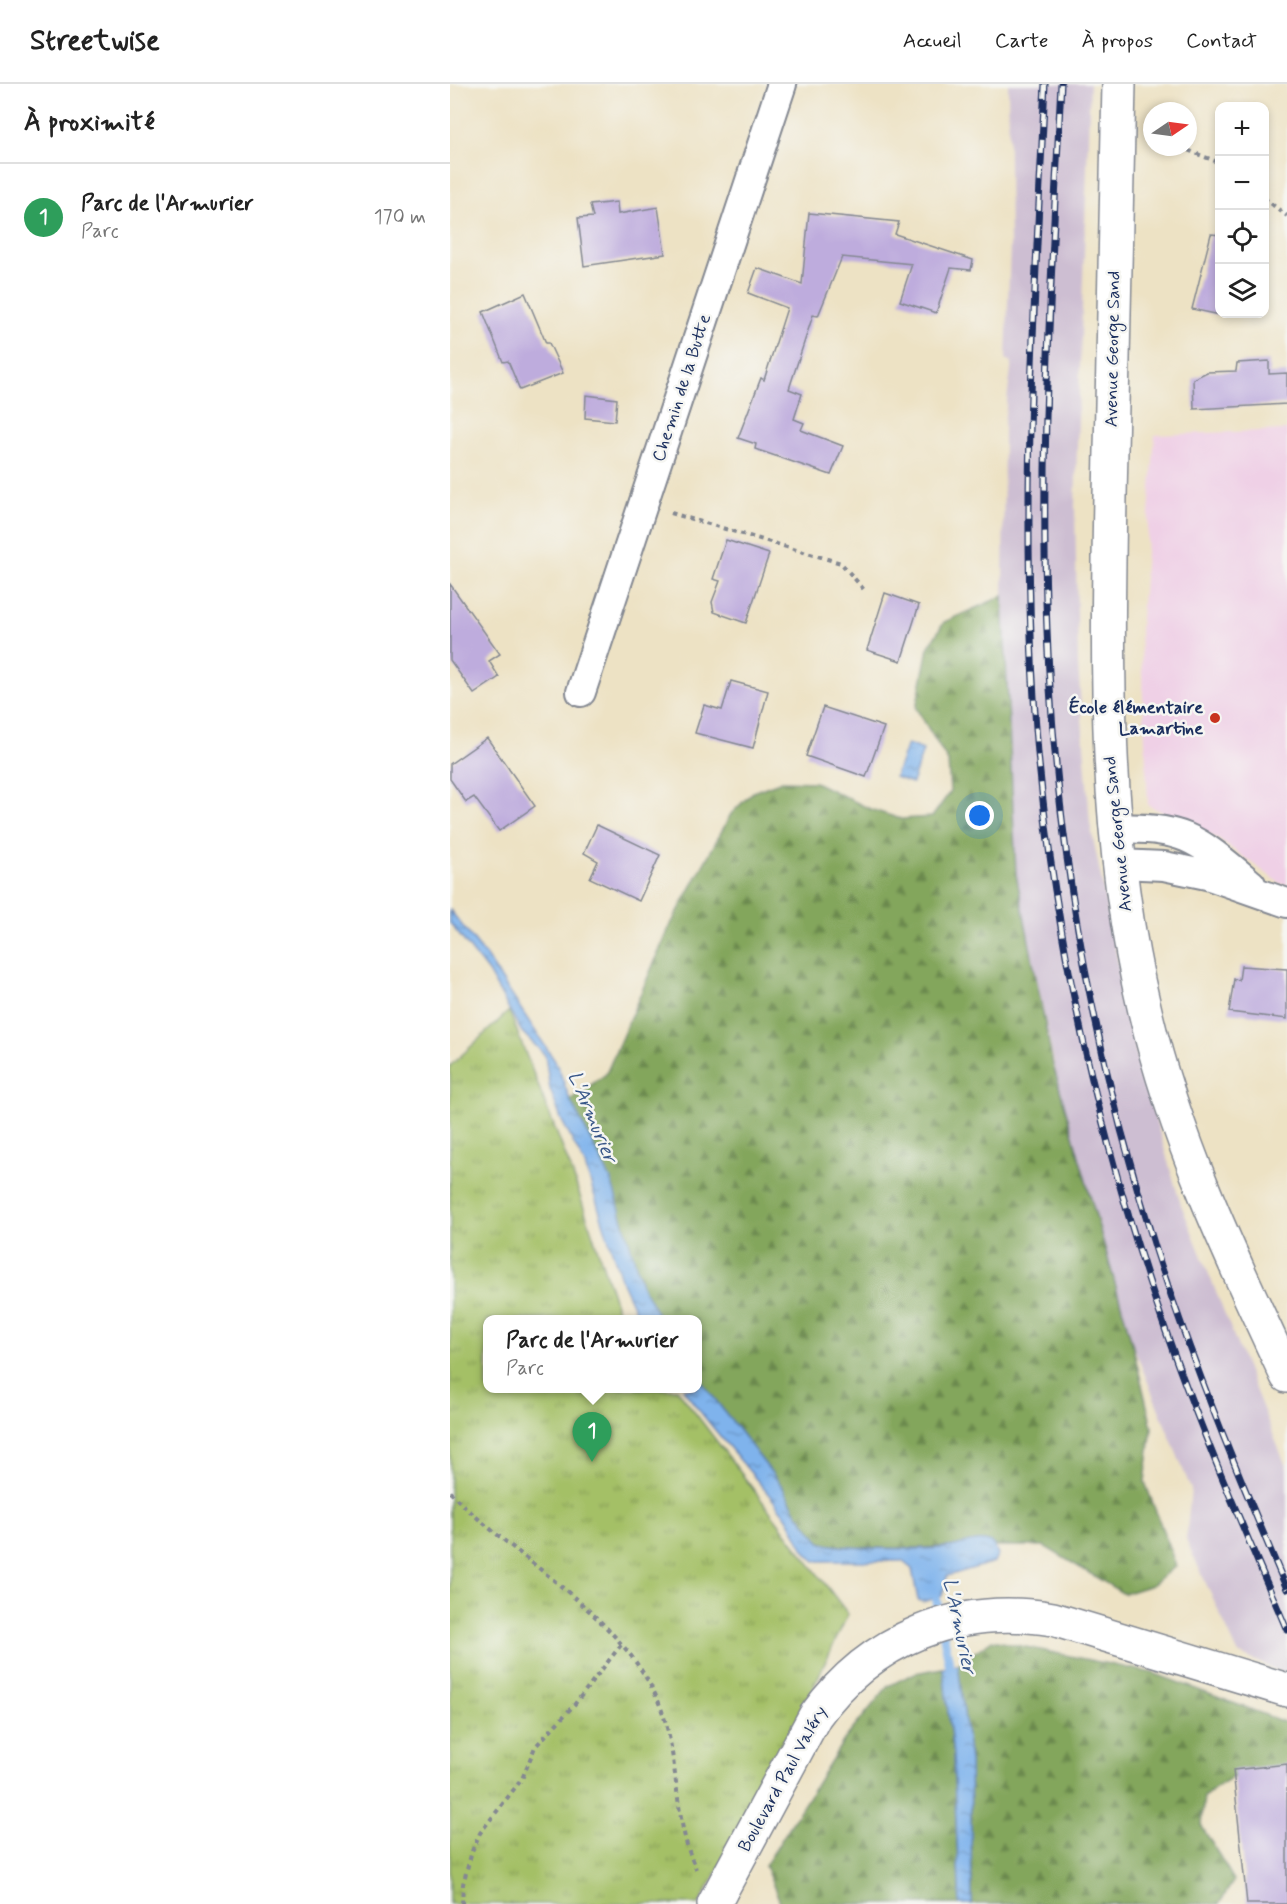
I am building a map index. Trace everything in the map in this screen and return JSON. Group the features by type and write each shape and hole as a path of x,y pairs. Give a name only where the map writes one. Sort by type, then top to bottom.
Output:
{"street":[{"name":"Chemin de la Butte","path":"581,692 782,84"},
{"name":"Avenue George Sand","path":"1119,84 1108,617 1108,739 1115,829 1126,919 1145,1012 1170,1101 1203,1191 1287,1376"},
{"path":"1115,829 1156,828 1195,841 1220,856 1276,899"},
{"path":"1119,864 1164,866 1207,875 1276,899"},
{"name":"Boulevard Paul Valéry","path":"714,1904 815,1716 832,1692 882,1651 944,1624 989,1614 1022,1613 1078,1625 1287,1689"},
{"name":"Boulevard Paul Valéry","path":"1137,1644 1259,1702 1287,1712"}],"path":[{"path":"1197,154 1215,161"},
{"path":"1269,202 1287,216"},
{"path":"643,504 841,563 866,591"},
{"path":"450,1492 478,1521 567,1591 621,1645 654,1691 672,1748 689,1854 698,1871"},
{"path":"462,1904 463,1884 472,1851 480,1833 522,1779 535,1747 574,1705 621,1645"}],"shaded area":[{"path":"1008,84 1090,84 1075,506 1078,665 1090,823 1137,1056 1180,1202 1287,1469 1287,1675 1238,1653 1186,1540 1191,1489 1132,1343 1062,1102 1016,874 1003,596 1004,423 1012,362 1006,359 1010,246"},
{"name":"École élémentaire Lamartine","path":"1287,430 1287,885 1281,884 1220,840 1148,805 1140,631 1155,435"}],"green space":[{"path":"1003,596 1016,874 1053,1065 1132,1343 1152,1427 1145,1482 1176,1566 1152,1585 1124,1594 1044,1546 995,1546 977,1541 951,1547 880,1548 829,1545 820,1542 797,1513 781,1485 702,1382 702,1315 658,1315 642,1286 627,1240 570,1100 606,1074 669,928 731,814 753,792 782,781 815,782 870,809 901,819 932,817 950,792 948,761 916,708 928,648 944,622"},
{"path":"509,1011 572,1172 618,1311 622,1315 483,1315 483,1393 680,1393 848,1614 771,1777 699,1904 450,1904 450,1066"},
{"path":"992,1640 1153,1673 1287,1723 1287,1775 1262,1772 1242,1774 1224,1782 1204,1797 1201,1825 1234,1880 1219,1904 972,1904 970,1762 958,1664"},
{"path":"943,1668 953,1755 960,1904 781,1904 765,1866 844,1740 888,1686 915,1673"}],"water":[{"path":"907,744 923,750 912,783 895,777"},
{"path":"450,910 486,956 557,1064 570,1100 611,1180 642,1286 658,1315 637,1315 622,1282 585,1165 561,1119 550,1089 545,1055 522,1032 488,972 450,923"},
{"path":"702,1382 781,1485 797,1513 820,1542 844,1547 904,1549 950,1547 986,1541 993,1544 998,1555 994,1562 947,1576 942,1596 923,1602 918,1600 912,1569 902,1561 815,1561 802,1546 785,1515 686,1393 702,1393"},
{"path":"958,1664 970,1762 972,1904 960,1904 953,1755 943,1668"}],"building":[{"path":"617,202 618,214 658,207 665,254 584,266 578,218 593,217 590,205"},
{"path":"809,213 899,222 895,234 973,260 971,270 951,268 936,313 900,301 912,264 842,257 818,316 813,315 789,389 802,394 794,419 804,423 801,430 843,446 831,475 755,449 756,444 738,438 761,378 764,380 787,308 748,293 757,268 802,284"},
{"path":"1211,234 1215,234 1215,314 1192,309"},
{"path":"525,293 546,343 549,343 563,373 520,390 508,361 503,362 483,312"},
{"path":"1269,361 1269,374 1287,373 1287,404 1194,409 1193,379 1207,372 1236,371 1237,363"},
{"path":"586,395 617,399 615,421 585,418"},
{"path":"726,540 769,554 746,623 714,612 712,602 720,581 713,579"},
{"path":"450,584 500,654 489,661 499,677 474,694 450,660"},
{"path":"885,593 919,605 901,661 867,650"},
{"path":"731,681 768,691 753,748 695,733 704,705 722,710"},
{"path":"823,707 884,727 866,777 806,756"},
{"path":"487,738 535,806 499,831 474,797 466,802 450,779 450,764"},
{"path":"597,825 660,855 639,901 590,878 598,861 584,853"},
{"path":"1241,966 1287,969 1287,1019 1229,1012 1234,979 1239,980"},
{"path":"1287,1764 1287,1904 1247,1904 1233,1770"}],"waterway":[{"name":"L'Armurier","path":"934,1587 952,1677"}],"railway":[{"path":"1045,84 1030,418 1030,586 1032,669 1038,753 1056,897 1083,1040 1139,1251 1191,1398 1287,1630"},
{"path":"1061,84 1047,386 1045,537 1050,688 1063,830 1100,1042 1135,1181 1185,1336 1217,1421 1287,1589"}],"place":[{"name":"École élémentaire Lamartine","path":"1215,718"},
{"name":"Parc de l'Armurier","path":"592,1462"}]}
